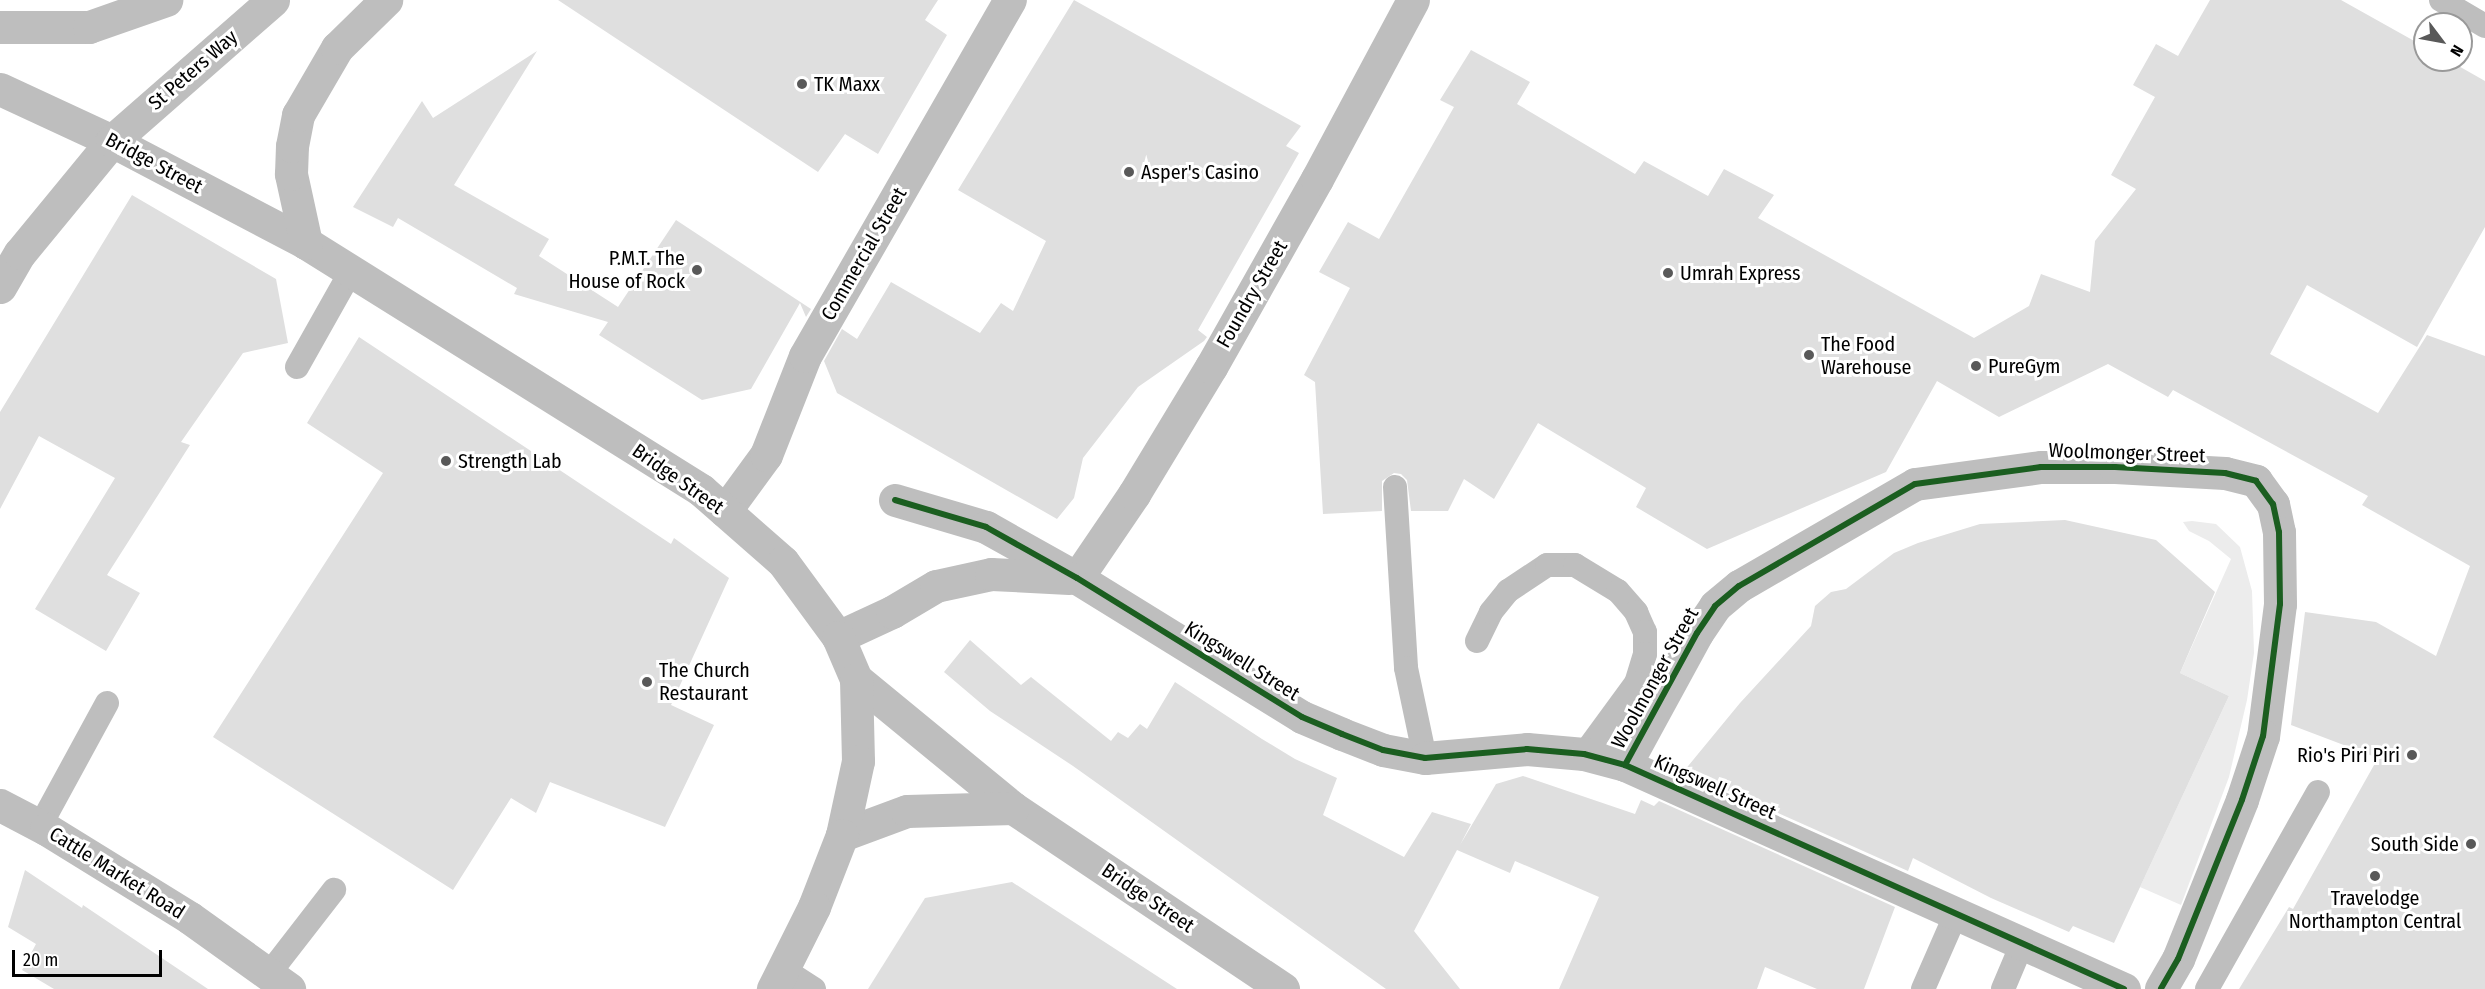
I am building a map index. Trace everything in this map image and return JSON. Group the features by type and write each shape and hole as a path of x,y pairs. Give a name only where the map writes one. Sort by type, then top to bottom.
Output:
{"main road":[{"path":"0,27 89,27 166,0"},
{"name":"St Peters Way","path":"0,287 20,254 112,141 273,0"},
{"path":"306,243 291,174 292,146 298,115 337,48 386,0"},
{"name":"Commercial Street","path":"725,511 766,455 806,356 1010,0"},
{"name":"Foundry Street","path":"1077,578 1134,494 1211,367 1317,179 1413,0"},
{"name":"Bridge Street","path":"0,89 112,141 306,243 701,490 783,562 838,637 856,679 1013,808 1283,989"},
{"name":"Woolmonger Street","path":"1625,765 1697,633 1715,606 1739,586 1915,484 2041,467 2115,467 2225,473 2256,481 2273,504 2279,542 2280,604 2263,736 2242,800 2187,938 2161,989"},
{"name":"Kingswell Street","path":"895,500 986,527 1077,578 1302,717 1383,750 1425,758 1527,749 1584,754 1625,765 2124,989"},
{"name":"Kingswell Street","path":"838,637 892,612 936,586 991,574 1077,578"},
{"path":"778,979 814,907 842,835 858,761 856,679"},
{"name":"Cattle Market Road","path":"0,805 39,826 190,918 278,982"},
{"path":"842,835 907,812 1013,808"}],"lane":[{"path":"2441,0 2485,26"},
{"path":"297,366 351,271"},
{"path":"1395,487 1406,668 1425,758"},
{"path":"1477,641 1491,612 1508,591 1547,565 1575,565 1618,591 1636,612 1645,632 1645,654 1636,683 1584,754"},
{"path":"39,826 107,703"},
{"path":"2207,989 2318,792"},
{"path":"278,982 334,890"},
{"path":"1923,989 1956,914"},
{"path":"2003,989 2022,944"},
{"path":"778,979 814,989"}],"shaded area":[{"path":"2183,522 2216,524 2240,547 2252,591 2254,653 2247,700 2229,777 2181,905 2140,887 2229,696 2180,673 2231,559 2209,541 2189,531"}],"building":[{"name":"TK Maxx","path":"558,0 938,0 925,20 947,35 878,154 845,134 818,172"},
{"path":"1074,0 1301,126 1286,146 1299,153 1198,330 1207,337 1138,387 1083,458 1074,498 1057,519 837,393 824,361 842,329 857,339 891,282 980,333 1001,303 1013,311 1046,241 958,190"},
{"path":"2210,0 2341,0 2413,40 2413,72 2469,72 2485,81 2485,227 2417,347 2307,285 2270,354 2378,413 2427,335 2485,356 2485,989 2239,989 2289,907 2293,909 2378,758 2291,725 2305,612 2376,622 2436,656 2470,566 2362,505 2368,496 2173,390 2168,397 2108,364 1999,417 1937,381 1886,472 1707,549 1636,507 1646,488 1538,423 1494,499 1464,479 1448,511 1411,511 1407,480 1401,474 1394,473 1382,481 1382,511 1323,514 1315,382 1304,375 1350,288 1319,272 1348,222 1379,239 1454,107 1440,100 1471,50 1530,82 1517,104 1635,174 1644,161 1708,196 1724,169 1774,195 1758,218 1974,338 2029,306 2041,274 2090,292 2095,241 2136,189 2111,175 2155,97 2133,85 2156,44 2178,56"},
{"path":"537,51 454,185 549,239 539,256 618,307 676,220 811,309 806,317 800,303 751,389 702,400 599,335 608,322 514,294 517,288 398,218 393,227 353,207 422,101 433,118"},
{"path":"132,195 276,279 288,343 243,353 181,442 190,445 107,575 140,593 106,651 35,609 115,478 39,436 0,509 0,412"},
{"path":"359,337 671,544 674,538 729,578 671,705 714,725 665,827 550,782 536,813 511,798 453,890 213,737 383,473 307,423"},
{"path":"2065,520 2156,540 2215,592 2180,673 2229,696 2114,943 2073,926 2069,932 1991,898 1913,858 1908,871 1684,771 1740,703 1811,626 1815,606 1831,592 1846,589 1894,553 1918,543 1980,524"},
{"path":"970,640 1021,685 1031,677 1111,741 1118,732 1128,738 1140,724 1147,729 1175,682 1295,759 1337,778 1323,815 1404,857 1432,812 1471,824 1460,845 1496,784 1523,776 1635,814 1641,800 1654,806 1659,801 1895,907 1864,989 1817,989 1765,967 1757,989 1559,989 1599,897 1515,861 1510,873 1457,850 1414,931 1460,989 1386,989 1073,766 990,711 944,672"},
{"path":"25,870 82,908 83,905 208,989 54,989 22,970 36,944 8,927"},
{"path":"1012,882 1177,989 868,989 925,898"}],"cycle path":[{"path":"1625,765 1697,633 1715,606 1739,586 1915,484 2041,467 2115,467 2225,473 2256,481 2273,504 2279,532 2280,604 2263,736 2242,800 2178,959 2161,989"},
{"path":"895,500 986,527 1077,578 1302,717 1342,734 1383,750 1425,758 1527,749 1584,754 1625,765 2124,989"}],"place":[{"name":"TK Maxx","path":"802,84"},
{"name":"Asper's Casino","path":"1129,172"},
{"name":"P.M.T. The House of Rock","path":"697,270"},
{"name":"Umrah Express","path":"1668,273"},
{"name":"The Food Warehouse","path":"1809,355"},
{"name":"PureGym","path":"1976,366"},
{"name":"Strength Lab","path":"446,461"},
{"name":"The Church Restaurant","path":"647,682"},
{"name":"Rio's Piri Piri","path":"2412,755"},
{"name":"South Side","path":"2471,844"},
{"name":"Travelodge Northampton Central","path":"2375,876"}]}
